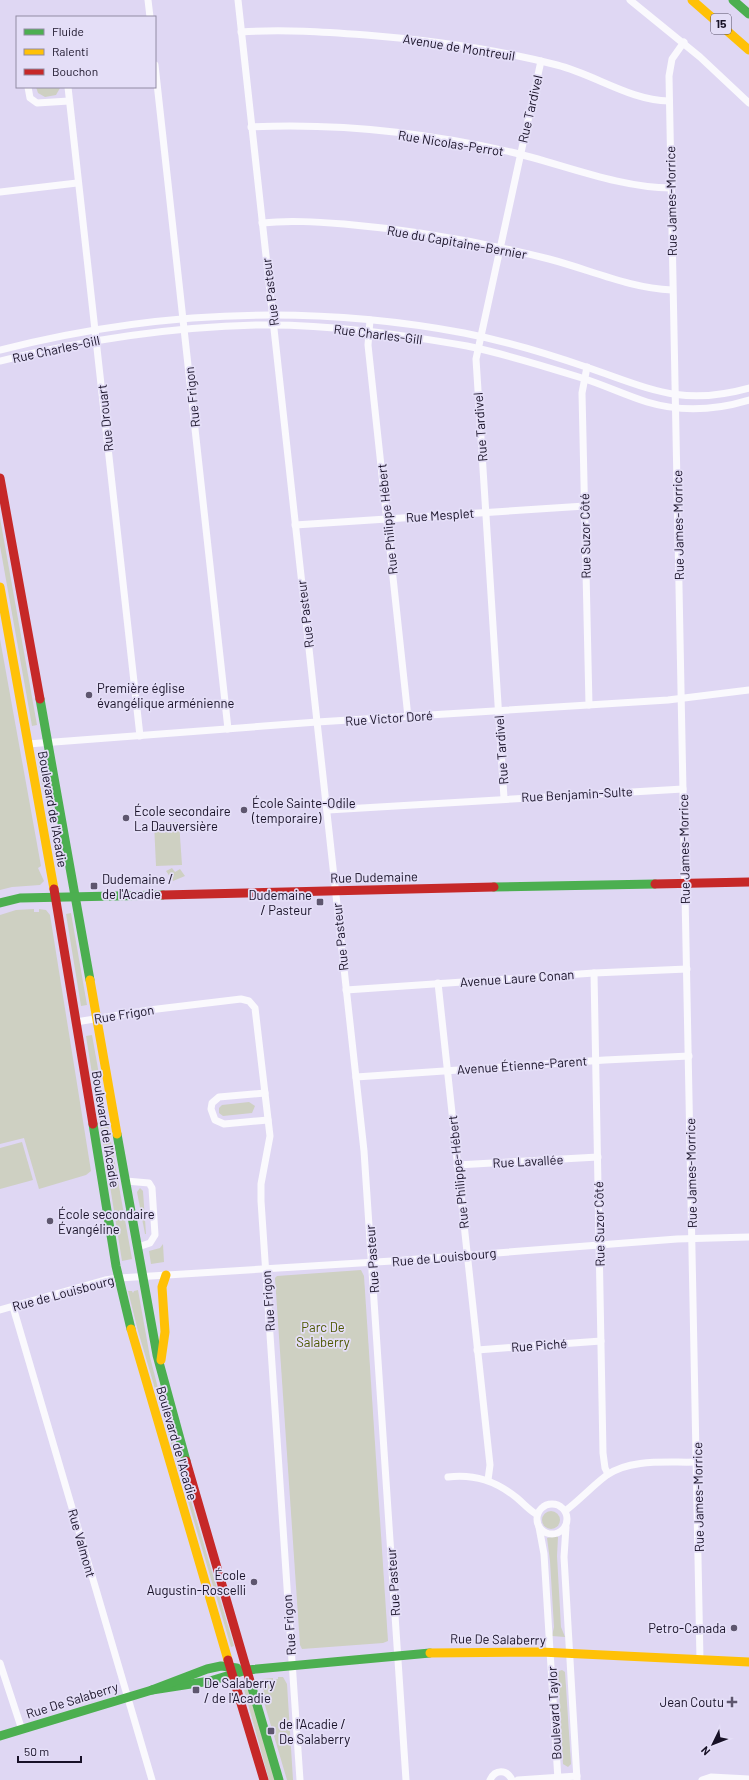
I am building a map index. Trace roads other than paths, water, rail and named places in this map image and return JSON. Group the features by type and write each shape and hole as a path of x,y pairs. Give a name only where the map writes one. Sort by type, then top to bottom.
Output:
{"main road":[{"name":"15","path":"692,0 749,50"},
{"name":"15","path":"733,0 749,14"},
{"name":"Boulevard de l'Acadie","path":"0,478 142,1276 160,1367 279,1780"},
{"name":"Boulevard de l'Acadie","path":"0,587 55,897 119,1278 138,1357 264,1780"},
{"name":"Rue Dudemaine","path":"0,903 20,898 55,897 749,882"},
{"path":"160,1367 165,1332 162,1287 166,1275"},
{"name":"Rue De Salaberry","path":"0,1736 152,1690 207,1669 221,1666 232,1671 398,1654 466,1651 550,1653 749,1662"}],"street":[{"path":"148,0 150,16"},
{"name":"Rue Pasteur","path":"238,0 366,1167 406,1780"},
{"path":"630,0 684,42 749,102"},
{"name":"Avenue de Montreuil","path":"241,32 299,31 389,37 470,47 541,61 580,72 637,97 669,101"},
{"name":"Rue James-Morrice","path":"684,42 670,64 669,101 700,1660"},
{"name":"Rue Tardivel","path":"504,798 476,362 477,348 541,61"},
{"name":"Rue Frigon","path":"156,74 228,729"},
{"path":"28,88 30,98 37,103 69,101"},
{"name":"Rue Drouart","path":"68,88 77,183 140,736"},
{"name":"Rue Nicolas-Perrot","path":"252,127 329,128 465,143 520,154 635,185 671,188"},
{"path":"0,192 77,183"},
{"name":"Rue du Capitaine-Bernier","path":"262,223 301,222 368,226 432,235 500,247 569,265 633,285 672,290"},
{"name":"Rue Charles-Gill","path":"0,350 94,329 183,318 272,315 370,320 422,326 480,337 587,367 651,389 675,394 711,396 749,388"},
{"name":"Rue Philippe Hébert","path":"370,320 368,345 408,717"},
{"name":"Rue Charles-Gill","path":"0,361 96,340 184,328 273,325 368,331 415,337 477,348 530,362 584,379 647,402 675,407 705,408 749,400"},
{"name":"Rue Suzor Côté","path":"587,367 582,393 589,705"},
{"name":"Rue Mesplet","path":"295,525 585,506"},
{"name":"Rue Victor Doré","path":"28,744 317,722 589,705 681,698 749,690"},
{"name":"Rue Benjamin-Sulte","path":"328,810 504,798 683,789"},
{"name":"Avenue Laure Conan","path":"346,990 594,973 687,969"},
{"name":"Rue Suzor Côté","path":"594,973 603,1453 605,1468 608,1474"},
{"name":"Rue Philippe-Hébert","path":"438,983 490,1464 488,1480"},
{"name":"Rue Frigon","path":"76,1022 154,1009 241,999 249,1000 256,1008 270,1140 260,1194 300,1780"},
{"name":"Avenue Étienne-Parent","path":"356,1077 596,1060 689,1056"},
{"path":"265,1093 219,1097 212,1103 211,1109 214,1119 222,1124 268,1120"},
{"name":"Rue Lavallée","path":"457,1165 598,1157"},
{"name":"Boulevard de l'Acadie","path":"126,1181 149,1183 152,1188 155,1235 150,1243 138,1248"},
{"name":"Rue de Louisbourg","path":"0,1310 105,1280 119,1278 692,1238 749,1237"},
{"name":"Rue Valmont","path":"12,1307 152,1780"},
{"name":"Rue Piché","path":"477,1350 602,1341"},
{"path":"565,1511 608,1474 622,1468 642,1464 697,1462"},
{"path":"448,1477 469,1476 488,1480 505,1489 536,1514"},
{"path":"550,1505 558,1505 565,1511 568,1519 566,1527 558,1531 550,1533 545,1532 536,1522 536,1514 541,1508 550,1505"},
{"name":"Boulevard Taylor","path":"539,1527 544,1554 558,1779"},
{"name":"Boulevard Taylor","path":"566,1527 564,1557 577,1778"},
{"path":"0,1663 22,1730"},
{"path":"490,1780 494,1774 501,1771 508,1774 512,1780"},
{"path":"702,1780 711,1777 749,1779"},
{"path":"518,1780 577,1778"}],"place":[{"name":"Première église évangélique arménienne","path":"89,695"},
{"name":"École Sainte-Odile (temporaire)","path":"244,810"},
{"name":"École secondaire La Dauversière","path":"126,818"},
{"name":"Dudemaine / de l'Acadie","path":"94,886"},
{"name":"Dudemaine / Pasteur","path":"320,902"},
{"name":"École secondaire Évangéline","path":"50,1221"},
{"name":"École Augustin-Roscelli","path":"254,1582"},
{"name":"Petro-Canada","path":"734,1628"},
{"name":"De Salaberry / de l'Acadie","path":"196,1690"},
{"name":"Jean Coutu","path":"732,1702"},
{"name":"de l'Acadie / De Salaberry","path":"271,1731"}],"park label":[{"name":"Parc De Salaberry","path":"323,1334"}]}
